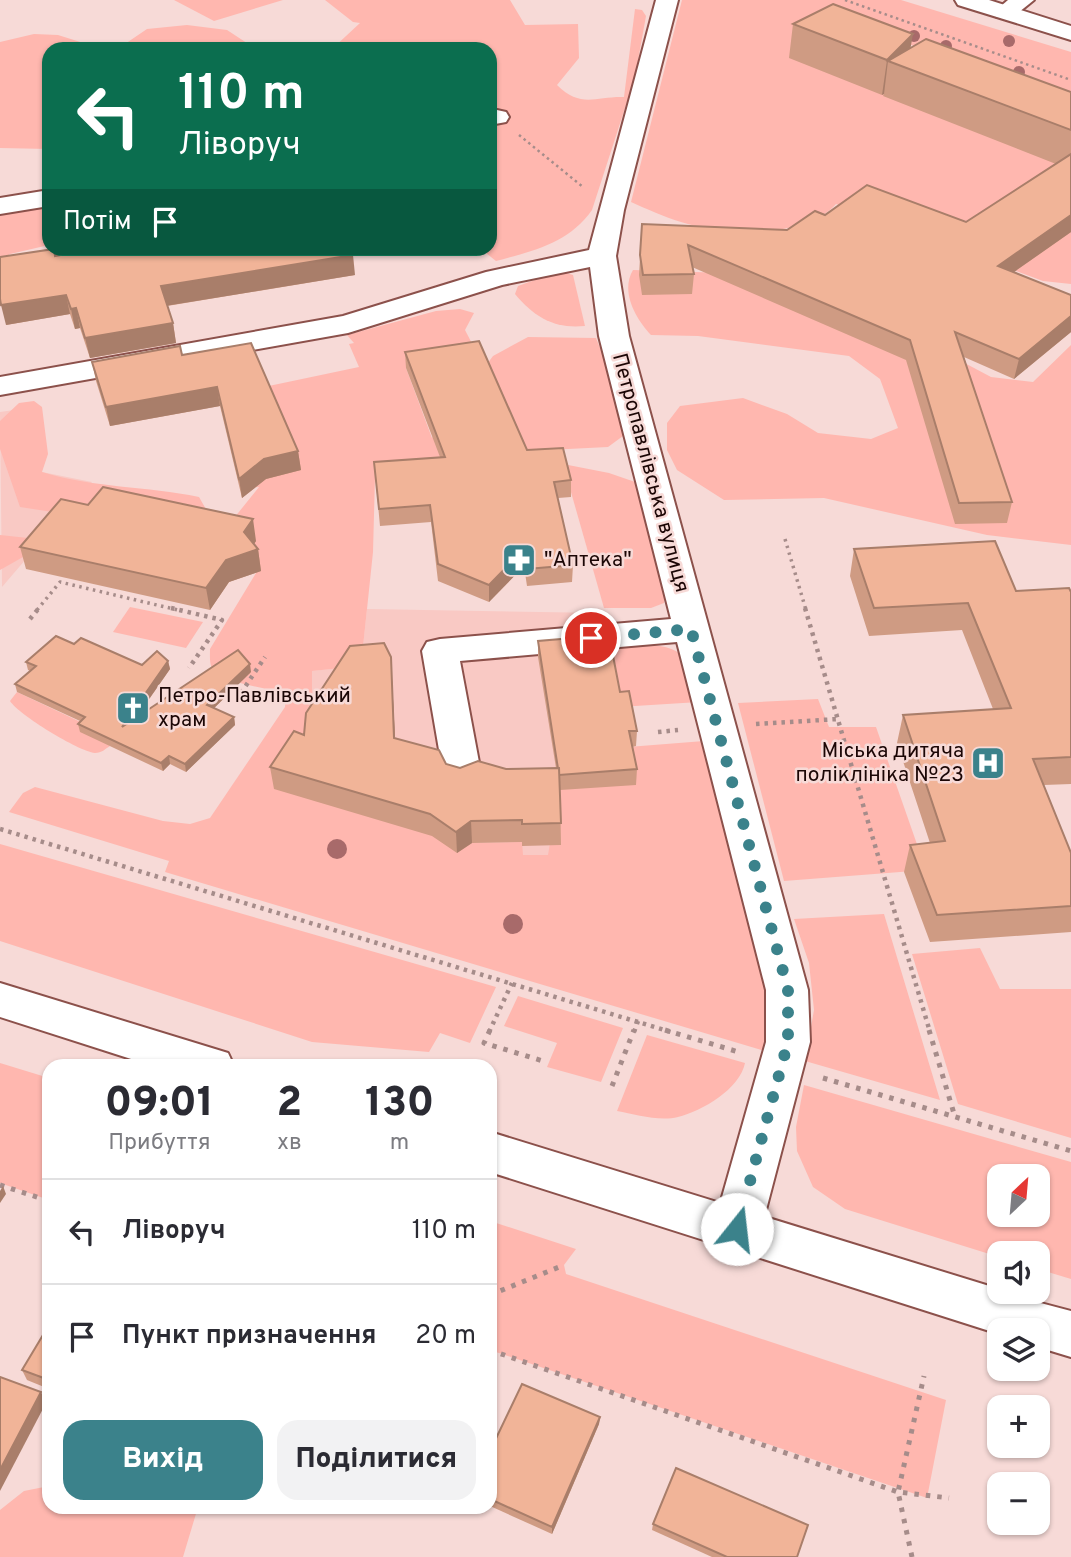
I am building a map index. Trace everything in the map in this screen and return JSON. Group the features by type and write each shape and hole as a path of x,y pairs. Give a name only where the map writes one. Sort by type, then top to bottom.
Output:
{"street":[{"path":"652,0 667,0"},
{"name":"Петропавлівська вулиця","path":"667,0 611,210 602,256 614,335 788,990 788,1042 737,1229"},
{"path":"966,0 1014,6 1071,33"},
{"path":"0,206 42,199"},
{"path":"0,386 348,324 496,278 602,256"},
{"path":"462,773 440,651 691,629"},
{"path":"0,1000 190,1059"},
{"path":"497,1154 1071,1334"}],"path":[{"path":"845,0 1071,80"},
{"path":"497,120 611,210"},
{"path":"785,539 954,1117"},
{"path":"30,619 60,582 222,620 189,668"},
{"path":"241,693 265,657"},
{"path":"0,829 1071,1151"},
{"path":"512,983 484,1043 542,1061"},
{"path":"611,1086 638,1021"},
{"path":"0,1185 42,1200"},
{"path":"497,1292 564,1265"},
{"path":"497,1352 898,1492 949,1498"},
{"path":"912,1557 898,1492 924,1376"}],"shaded area":[{"path":"174,0 283,0 214,21"},
{"path":"325,0 510,0 525,25 578,24 579,58 557,85 574,97 589,100 624,97 635,9 642,10 646,16 635,77 592,210 583,221 561,238 537,249 496,261 490,256 497,256 497,42 340,42 360,23 353,22"},
{"path":"682,0 901,0 1071,52 1071,101 860,27 837,33 1071,113 1071,284 1043,281 836,204 805,224 784,229 740,232 698,227 631,202"},
{"path":"187,25 227,30 245,42 128,42 147,29"},
{"path":"34,34 58,35 80,42 42,42 42,149 0,148 0,42"},
{"path":"42,208 42,247 10,254 0,261 0,211"},
{"path":"633,270 726,273 942,351 991,377 1033,382 1071,345 1071,545 987,535 824,498 724,500 677,470 667,450 667,423 680,406 743,398 787,414 818,433 871,439 898,428 880,379 849,356 698,336 651,335 635,313 629,296 629,278"},
{"path":"560,271 573,275 585,326 564,326 546,320 530,310 515,294 518,286"},
{"path":"460,309 474,313 465,330 479,357 406,368 432,438 493,356 528,337 596,338 614,386 623,436 608,447 507,452 506,463 375,477 373,552 361,666 312,671 312,745 469,843 522,842 523,855 548,855 559,790 628,747 704,741 776,989 768,1052 165,872 169,861 9,812 23,793 35,787 163,821 190,824 210,818 285,707 286,693 228,679 214,671 210,661 210,649 259,568 222,533 259,487 241,489 264,387 359,367 349,344 354,343 347,335 436,311"},
{"path":"34,401 42,407 48,454 42,472 81,481 199,497 207,511 85,517 20,507 0,449 0,421 19,403"},
{"path":"35,407 42,472 92,482 2,587 0,412"},
{"path":"563,464 609,473 638,483 665,592 664,603 651,608 604,608"},
{"path":"0,535 28,538 31,543 23,557 0,570"},
{"path":"130,607 203,622 186,648 113,632"},
{"path":"367,609 602,613 646,875 448,857 274,789 311,671 361,666"},
{"path":"608,647 666,647 683,656 691,671 699,702 619,707"},
{"path":"17,692 87,725 110,746 95,753 63,739 36,723 10,701"},
{"path":"818,699 829,727 876,727 926,870 784,881 738,703"},
{"path":"0,844 496,987 470,1043 440,1033 429,1052 312,1042 0,941"},
{"path":"884,914 940,1100 805,1061 814,1010 809,963 794,919"},
{"path":"980,948 1000,989 1071,989 1071,1138 958,1104 912,954"},
{"path":"518,996 623,1028 601,1082 547,1067 557,1043 504,1026"},
{"path":"647,1035 745,1063 742,1073 719,1098 688,1114 663,1119 617,1111"},
{"path":"0,1063 42,1076 42,1198 0,1183"},
{"path":"804,1085 1071,1162 1071,1279 1050,1273 1050,1241 987,1241 987,1253 845,1209 813,1187 797,1151 796,1127"},
{"path":"497,1223 576,1249 564,1265 566,1274 946,1400 927,1498 497,1352"},
{"path":"42,1487 42,1514 196,1514 183,1557 0,1557 0,1510 24,1491"}],"building":[{"path":"833,4 913,34 887,60 793,24"},
{"path":"926,39 1071,92 1071,130 888,61"},
{"path":"1071,154 1071,215 998,266 1071,295 1071,316 1019,359 955,332 1012,502 959,503 910,340 688,245 694,274 643,275 640,255 642,224 787,230 815,211 825,215 867,185 966,222"},
{"path":"42,251 42,256 347,256 161,286 173,323 85,338 76,308 71,309 66,295 1,305 0,257"},
{"path":"479,341 527,450 563,448 571,480 554,482 573,565 527,569 524,549 489,585 438,564 430,505 379,509 374,462 445,457 405,352"},
{"path":"251,343 298,451 264,459 239,479 217,387 106,407 92,362 180,346 182,355"},
{"path":"103,487 253,519 244,532 258,549 226,560 206,588 20,547 61,499 88,505"},
{"name":"Міська дитяча поліклініка №23","path":"995,541 1016,591 1069,588 1071,592 1071,757 1033,759 1071,853 1071,906 937,915 910,845 945,841 903,715 1011,708 968,603 874,608 854,549"},
{"path":"609,635 620,692 629,691 637,731 629,731 637,769 559,775 538,641"},
{"name":"Петро-Павлівський храм","path":"56,636 74,644 81,638 142,665 157,651 168,661 122,727 238,650 250,664 207,705 234,717 185,764 169,756 161,763 78,724 85,717 15,684 36,666 26,662"},
{"path":"384,643 391,657 394,738 439,750 446,764 460,768 478,761 506,769 559,768 561,823 522,824 522,820 471,821 456,832 430,814 270,767 294,731 304,735 306,713 350,646"},
{"path":"42,1337 42,1377 22,1370"},
{"path":"0,1377 41,1392 0,1470"},
{"path":"522,1384 600,1417 552,1527 497,1502 497,1436"},
{"path":"676,1468 808,1525 797,1557 727,1557 653,1524"}],"place":[{"name":"\"Аптека\"","path":"519,560"},
{"name":"Петро-Павлівський храм","path":"133,708"},
{"name":"Міська дитяча поліклініка №23","path":"988,763"}],"route":[{"path":"591,638 691,629 788,990 788,1042 779,1085 737,1229"}]}
